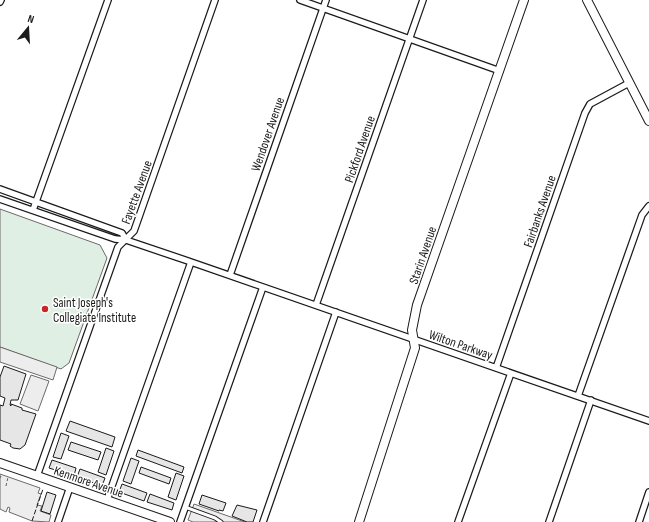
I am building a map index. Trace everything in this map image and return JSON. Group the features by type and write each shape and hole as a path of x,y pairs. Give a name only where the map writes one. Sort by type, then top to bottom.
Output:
{"street":[{"path":"33,210 108,0"},
{"name":"Fayette Avenue","path":"37,476 118,247 134,231 216,0"},
{"path":"300,0 500,70"},
{"name":"Wendover Avenue","path":"230,275 326,0"},
{"name":"Pickford Avenue","path":"316,305 423,0"},
{"name":"Starin Avenue","path":"359,522 415,348 412,330 417,305 524,0"},
{"path":"587,0 649,120"},
{"name":"Fairbanks Avenue","path":"496,368 584,113 590,104 629,83"},
{"path":"0,189 122,233 126,240"},
{"path":"0,199 115,239 126,240 316,305"},
{"path":"578,396 642,215 649,206"},
{"path":"106,500 191,262"},
{"path":"180,522 263,287"},
{"name":"Wilton Parkway","path":"316,305 590,400"},
{"path":"263,522 336,312"},
{"path":"458,522 511,373"},
{"path":"549,522 590,400 649,421"},
{"name":"Kenmore Avenue","path":"0,463 169,522"},
{"path":"58,522 70,488"},
{"path":"639,522 649,492"}],"lane":[{"path":"186,507 215,518 221,522"}],"path":[{"path":"6,486 8,478"}],"green space":[{"name":"Saint Joseph's Collegiate Institute","path":"0,209 100,245 107,258 69,363 61,369 0,347"}],"shaded area":[{"path":"0,347 57,367 53,380 0,362"},
{"path":"31,375 49,381 38,411 20,404"},
{"path":"0,474 40,488 38,493 41,494 37,505 42,506 40,511 51,515 49,522 32,521 9,512 10,508 8,507 6,512 0,509"},
{"path":"194,504 245,522 193,522 188,520"}],"building":[{"path":"4,366 26,374 18,400 11,400 10,405 11,406 11,404 22,408 22,410 36,414 25,445 20,449 13,448 10,446 11,444 0,440 0,405 3,406 5,398 0,396 0,377"},
{"path":"70,421 115,437 112,447 66,431"},
{"path":"61,433 69,436 61,459 53,457"},
{"path":"71,442 101,452 98,460 68,450"},
{"path":"106,448 114,451 106,475 98,472"},
{"path":"138,450 184,467 182,473 136,456"},
{"path":"131,458 139,461 131,484 123,481"},
{"path":"52,460 76,468 74,476 49,468"},
{"path":"141,467 171,478 169,484 139,473"},
{"path":"80,469 105,478 102,486 77,477"},
{"path":"176,473 184,476 176,500 168,497"},
{"path":"122,484 147,493 144,501 119,492"},
{"path":"47,492 56,495 50,514 41,511"},
{"path":"150,494 174,503 172,510 147,502"},
{"path":"202,495 226,503 223,511 199,504"},
{"path":"237,505 257,510 253,522 247,522 232,516"}],"fence":[{"path":"32,521 43,489"}],"place":[{"name":"Saint Joseph's Collegiate Institute","path":"45,309"}]}
